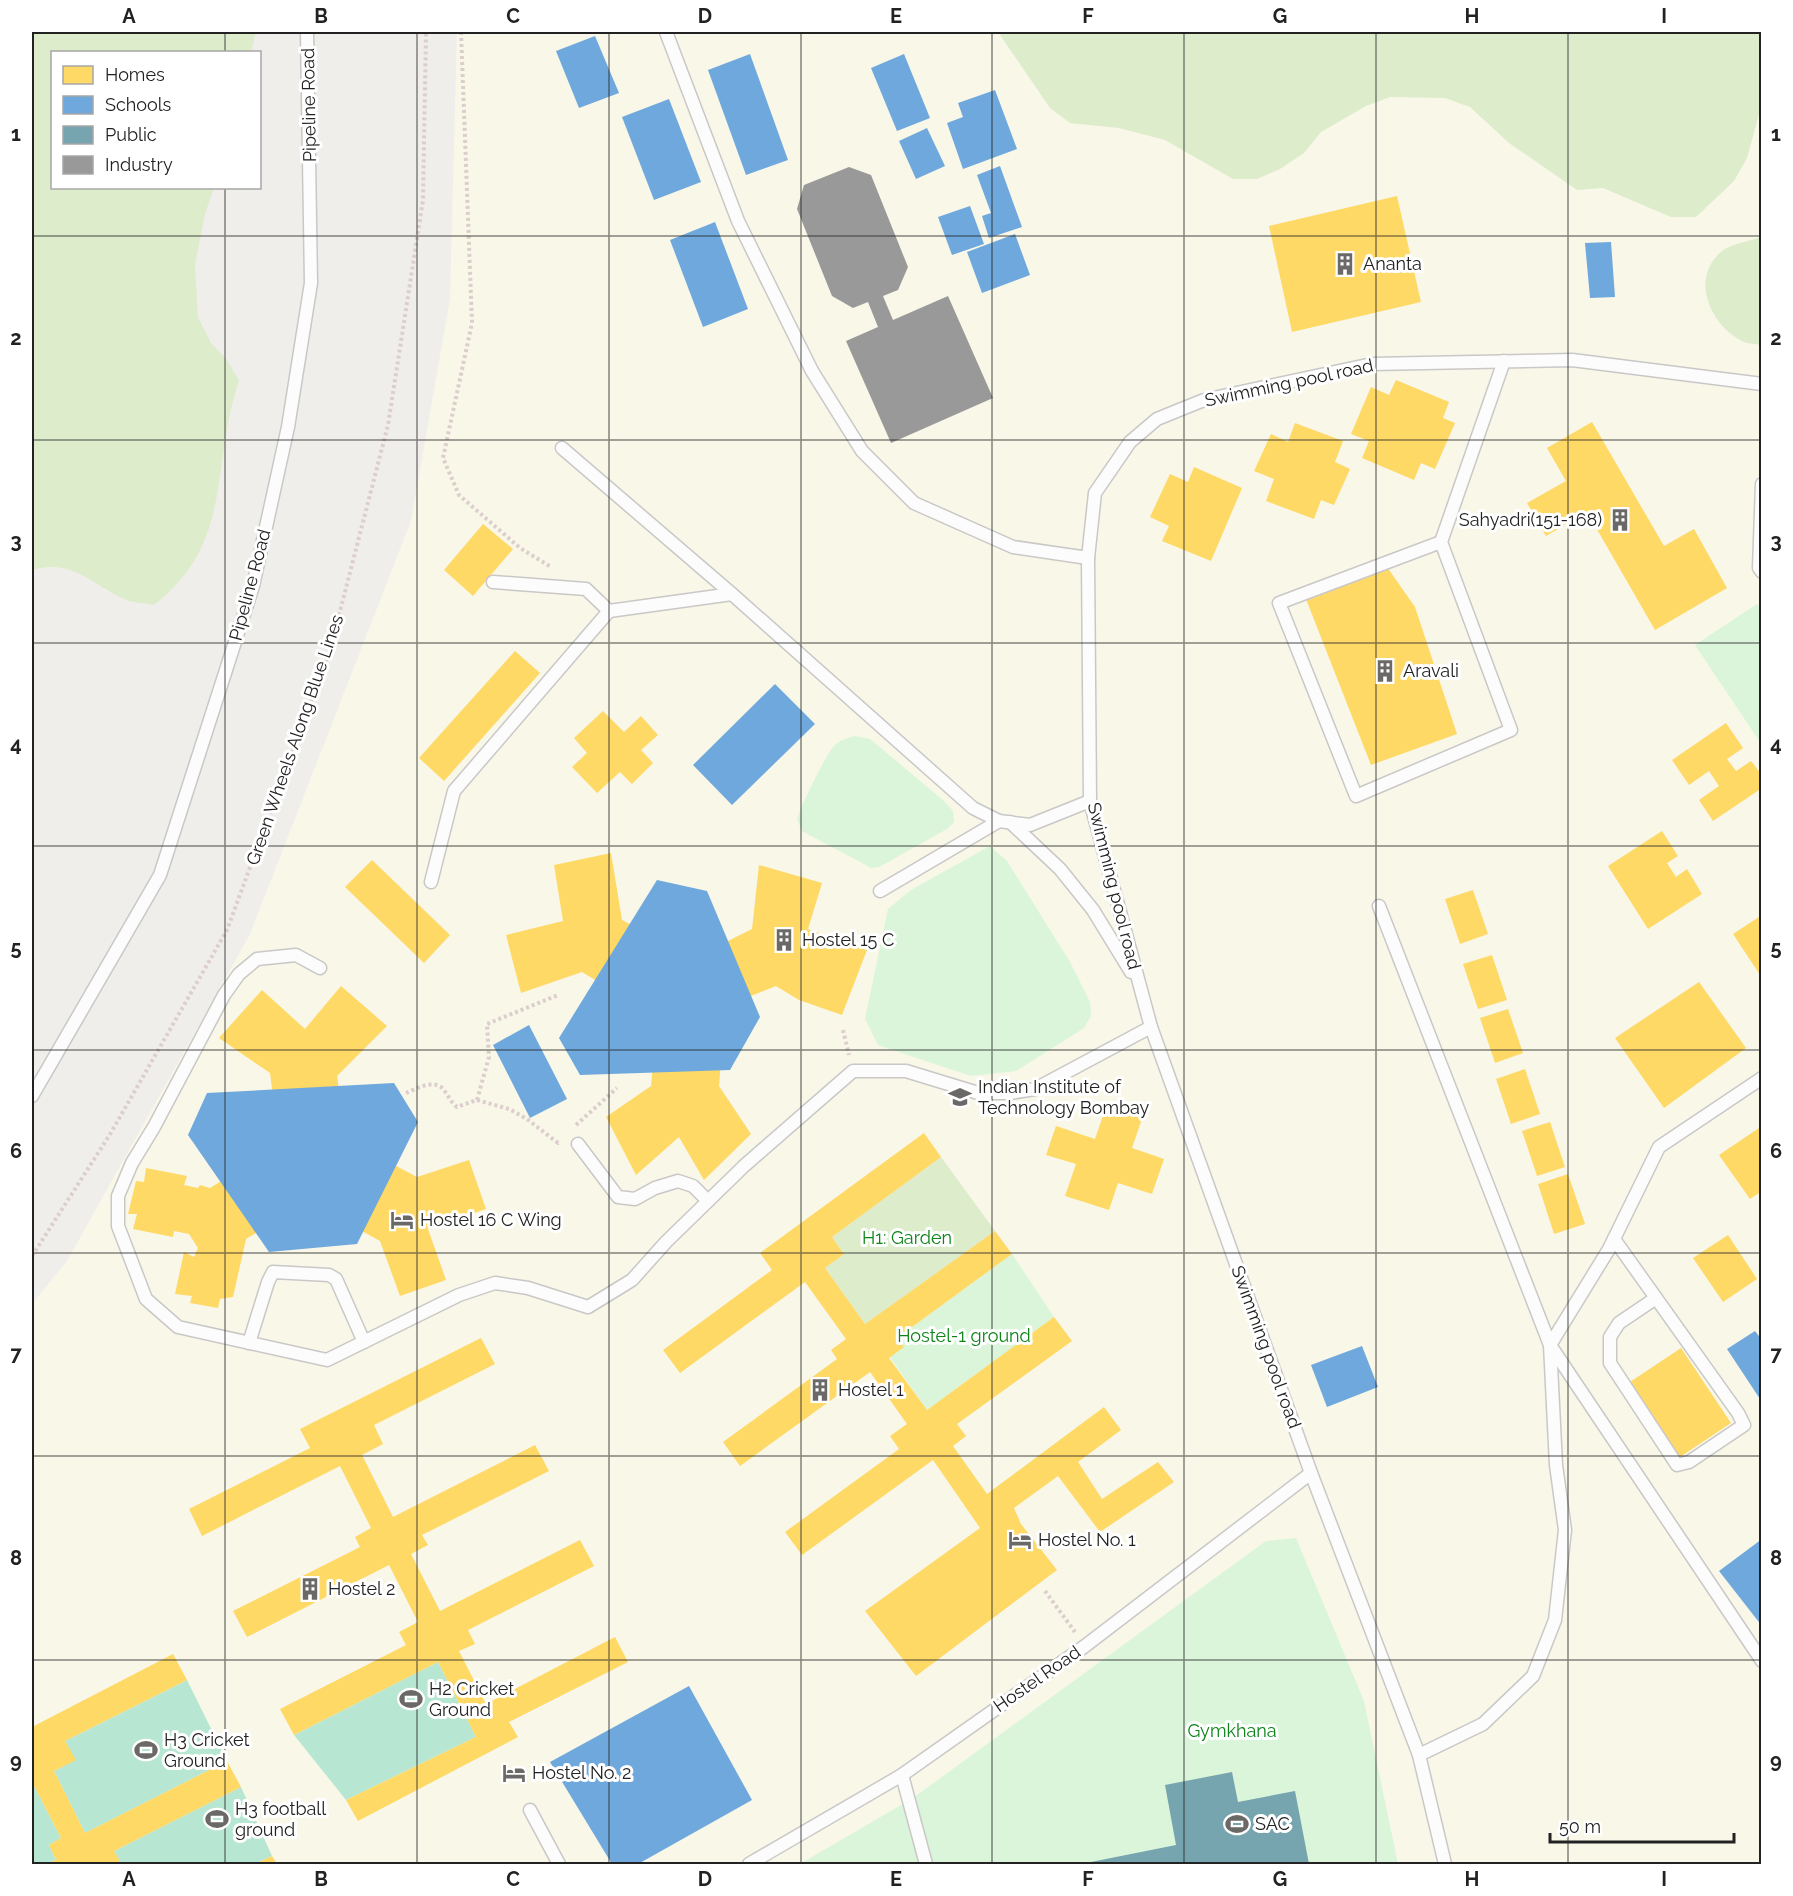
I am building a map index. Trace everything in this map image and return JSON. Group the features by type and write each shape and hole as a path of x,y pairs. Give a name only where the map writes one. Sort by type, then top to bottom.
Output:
{"lane":[{"name":"Pipeline Road","path":"32,1096 160,875 253,586 288,427 311,283 307,32"},
{"path":"666,32 738,221 812,371 862,451 914,503 1013,547 1088,558"},
{"name":"Swimming pool road","path":"1445,1864 1419,1755 1311,1473 1151,1027 1090,801 1088,558 1095,493 1130,442 1157,419 1204,400 1372,364 1572,360 1761,384"},
{"path":"1441,542 1279,603 1356,796 1511,730 1441,542 1504,361"},
{"path":"562,448 732,594 973,808 1004,822 1060,869 1093,909 1139,985"},
{"path":"1761,484 1759,568 1761,572"},
{"path":"493,582 586,589 609,611"},
{"path":"431,882 454,791 609,611 732,594"},
{"path":"880,891 1004,822 1030,825 1090,801"},
{"path":"1379,906 1550,1345 1761,1661"},
{"path":"321,968 296,955 257,959 239,974 224,995 132,1163 118,1196 118,1226 146,1299 178,1327 327,1360 459,1294 495,1283 528,1288 588,1308 632,1280 666,1242 744,1166 852,1071 906,1071 978,1093 1035,1089 1151,1027"},
{"path":"1419,1755 1483,1724 1533,1676 1555,1620 1565,1530 1556,1465 1550,1345 1614,1239 1659,1147 1761,1078"},
{"path":"578,1144 618,1197 635,1199 655,1188 678,1181 693,1186 708,1201"},
{"path":"1614,1239 1738,1413 1744,1425 1689,1462 1677,1465 1610,1363 1610,1337 1619,1323 1656,1298"},
{"path":"249,1343 273,1272 329,1275 336,1279 364,1342"},
{"name":"Hostel Road","path":"749,1864 902,1775 1085,1646 1311,1473"},
{"path":"902,1775 926,1864"},
{"path":"530,1810 559,1864"}],"path":[{"name":"Green Wheels Along Blue Lines","path":"32,1256 109,1136 227,930 330,650 388,425 418,236 423,200 426,32"},
{"path":"461,32 472,323 443,458 459,495 520,548 558,571"},
{"path":"477,1100 489,1057 487,1024 558,995"},
{"path":"843,1030 852,1071"},
{"path":"406,1093 430,1084 441,1087 457,1107 477,1100 509,1109 527,1119 558,1143 566,1135"},
{"path":"574,1127 617,1088"},
{"path":"1045,1592 1085,1646"}],"shaded area":[{"name":"Indian Institute of Technology Bombay","path":"457,32 1761,32 1761,1864 32,1864 32,1304 67,1261 250,934 411,521 450,299"}],"green space":[{"path":"32,32 256,32 251,51 51,51 51,189 214,189 205,214 195,265 198,317 211,343 227,360 239,381 230,412 216,501 209,529 197,555 180,581 154,605 126,600 71,570 46,567 32,570"},
{"path":"998,32 1761,32 1761,107 1747,158 1734,181 1696,217 1671,217 1603,188 1577,190 1509,143 1470,107 1445,98 1390,97 1366,106 1321,132 1304,153 1280,169 1257,179 1233,179 1165,140 1119,128 1070,123 1050,108"},
{"path":"1762,237 1761,345 1747,343 1734,336 1723,326 1708,300 1706,286 1707,273 1714,260 1725,249"},
{"path":"1757,604 1762,610 1760,742 1695,645"},
{"path":"855,736 870,739 953,811 954,822 947,829 879,867 871,868 802,831 797,819 830,751 839,742"},
{"path":"990,846 1007,861 1070,962 1090,1002 1091,1016 1084,1028 1016,1071 971,1076 878,1045 865,1019 888,909 911,890"},
{"name":"H1: Garden","path":"941,1157 995,1231 865,1324 825,1268 844,1254 832,1237"},
{"name":"Hostel-1 ground","path":"1012,1254 1054,1317 927,1410 882,1346 897,1338"},
{"name":"Gymkhana","path":"1296,1538 1364,1701 1398,1864 800,1864 913,1798 1266,1541"},
{"name":"H2 Cricket Ground","path":"438,1662 476,1737 346,1800 294,1735"},
{"name":"H3 Cricket Ground","path":"187,1680 227,1761 85,1833 54,1771 75,1760 65,1741"},
{"path":"32,1782 61,1838 49,1845 56,1860 47,1864 32,1864"},
{"name":"H3 football ground","path":"241,1787 272,1856 255,1864 113,1864 119,1861 114,1851"}],"building: Homes":[{"name":"Ananta","path":"1397,196 1421,302 1292,332 1269,226"},
{"path":"1396,380 1449,402 1443,418 1455,423 1435,469 1421,463 1414,480 1362,458 1369,441 1351,434 1371,387 1389,395"},
{"name":"Sahyadri(151-168)","path":"1592,422 1664,546 1694,529 1727,588 1655,630 1587,512 1546,536 1527,503 1566,481 1547,448"},
{"path":"1295,423 1343,441 1335,462 1350,469 1334,505 1321,500 1314,519 1266,501 1274,479 1254,471 1271,434 1288,442"},
{"path":"1194,467 1242,488 1211,561 1162,541 1169,526 1150,517 1170,474 1188,482"},
{"path":"483,524 513,549 473,596 444,570"},
{"name":"Aravali","path":"1387,567 1415,607 1457,734 1371,765 1304,594"},
{"path":"515,651 540,673 444,781 419,758"},
{"path":"603,711 624,732 641,716 658,735 641,750 653,763 632,784 620,772 597,793 572,767 587,753 574,738"},
{"path":"1726,723 1743,748 1727,759 1736,771 1751,761 1762,775 1762,788 1713,821 1699,800 1719,786 1709,771 1689,785 1672,760"},
{"path":"1662,831 1678,856 1667,863 1676,877 1687,869 1702,894 1648,929 1608,866"},
{"path":"611,853 622,920 664,942 628,1000 582,972 521,993 506,935 563,921 554,865"},
{"path":"372,860 450,935 424,963 345,887"},
{"name":"Hostel 15 C","path":"759,865 822,883 808,929 867,950 842,1015 799,1000 776,986 726,1006 706,952 752,929"},
{"path":"1473,890 1488,934 1460,944 1445,899"},
{"path":"1762,915 1762,978 1733,934"},
{"path":"1492,955 1507,1000 1478,1009 1463,964"},
{"path":"1699,982 1746,1048 1664,1108 1615,1038"},
{"path":"341,986 387,1026 337,1076 343,1118 277,1127 270,1073 219,1038 262,990 305,1029"},
{"path":"1508,1009 1523,1053 1495,1063 1480,1018"},
{"path":"656,1034 723,1037 719,1086 751,1134 704,1180 679,1137 636,1175 606,1117 651,1086"},
{"path":"1525,1069 1540,1114 1511,1124 1496,1079"},
{"path":"1108,1101 1144,1113 1132,1148 1164,1159 1152,1194 1118,1183 1109,1210 1065,1196 1076,1164 1046,1155 1056,1126 1095,1139"},
{"path":"1550,1122 1565,1167 1537,1176 1522,1131"},
{"path":"1759,1128 1762,1132 1762,1191 1750,1199 1719,1155"},
{"name":"Hostel 1","path":"924,1133 941,1157 832,1237 844,1254 825,1268 865,1324 995,1231 1012,1254 897,1338 904,1347 889,1358 927,1410 1054,1317 1072,1341 957,1424 966,1436 953,1446 987,1494 1104,1407 1121,1430 1078,1462 1102,1499 1158,1462 1174,1482 1100,1532 1058,1476 1014,1508 1021,1524 1057,1570 916,1676 865,1611 980,1528 933,1460 802,1555 785,1532 899,1449 890,1436 907,1424 870,1372 740,1466 723,1442 837,1359 831,1350 846,1339 805,1282 680,1373 663,1350 772,1270 760,1253"},
{"path":"364,1149 417,1177 469,1160 486,1209 428,1229 446,1280 400,1296 380,1241 329,1213"},
{"path":"252,1162 261,1175 265,1171 284,1197 277,1204 286,1215 246,1239 233,1297 220,1299 218,1308 190,1303 192,1296 175,1294 184,1252 194,1257 198,1248 189,1234 174,1231 173,1237 133,1229 137,1214 128,1214 136,1181 144,1182 146,1168 187,1176 184,1185 198,1188 200,1185 210,1188"},
{"path":"1568,1174 1585,1224 1554,1234 1538,1184"},
{"path":"1728,1235 1757,1279 1723,1302 1693,1258"},
{"name":"Hostel 2","path":"481,1338 495,1364 374,1425 383,1444 362,1455 393,1517 535,1445 549,1471 422,1535 428,1545 411,1554 440,1611 580,1540 594,1566 468,1630 475,1644 459,1651 486,1704 615,1637 628,1662 509,1722 518,1737 358,1821 346,1800 476,1737 438,1662 294,1735 280,1709 406,1645 399,1632 418,1622 389,1565 247,1637 233,1611 360,1547 355,1537 371,1528 340,1466 202,1536 189,1509 310,1448 300,1429"},
{"path":"1681,1348 1731,1423 1680,1457 1630,1382"},
{"path":"173,1654 187,1680 65,1741 76,1760 54,1771 85,1833 227,1761 241,1787 114,1851 120,1861 113,1864 47,1864 56,1860 49,1845 61,1838 32,1782 32,1727"},
{"path":"272,1856 277,1864 255,1864"}],"building: Schools":[{"path":"595,36 619,93 579,108 556,51"},
{"path":"750,54 788,160 746,175 708,70"},
{"path":"904,54 930,118 897,131 871,68"},
{"path":"995,90 1017,149 963,169 947,123 963,117 958,103"},
{"path":"669,99 701,182 654,200 622,117"},
{"path":"927,128 945,166 916,179 899,141"},
{"path":"1000,166 1022,227 989,238 982,216 991,213 977,175"},
{"path":"970,206 984,244 952,255 938,217"},
{"path":"715,222 748,309 703,327 670,240"},
{"path":"1015,234 1030,275 982,293 967,252"},
{"path":"1611,242 1615,297 1590,298 1585,243"},
{"path":"775,684 815,724 732,805 693,765"},
{"path":"657,880 707,891 760,1017 730,1070 580,1075 559,1038"},
{"path":"529,1025 567,1099 530,1118 493,1045"},
{"path":"394,1083 418,1122 357,1244 269,1252 188,1135 207,1093"},
{"path":"1755,1331 1762,1340 1762,1402 1727,1349"},
{"path":"1362,1346 1378,1387 1327,1407 1311,1365"},
{"path":"1762,1539 1762,1626 1719,1571"},
{"path":"689,1686 752,1800 638,1864 612,1864 550,1762"}],"building: Public":[{"name":"SAC","path":"1232,1772 1238,1802 1295,1791 1309,1864 1081,1864 1176,1845 1165,1785"}],"building: Industry":[{"path":"849,167 871,175 908,267 898,290 883,296 893,320 948,296 993,398 891,443 846,341 878,327 868,302 853,308 832,296 797,209 804,185"}],"place":[{"name":"Ananta","path":"1345,264"},
{"name":"Sahyadri(151-168)","path":"1620,520"},
{"name":"Aravali","path":"1385,671"},
{"name":"Hostel 15 C","path":"784,940"},
{"name":"Indian Institute of Technology Bombay","path":"960,1097"},
{"name":"Hostel 16 C Wing","path":"402,1220"},
{"name":"Hostel 1","path":"820,1390"},
{"name":"Hostel No. 1","path":"1020,1540"},
{"name":"Hostel 2","path":"310,1589"},
{"name":"H2 Cricket Ground","path":"411,1699"},
{"name":"H3 Cricket Ground","path":"146,1750"},
{"name":"Hostel No. 2","path":"514,1773"},
{"name":"H3 football ground","path":"217,1819"},
{"name":"SAC","path":"1237,1824"}]}
